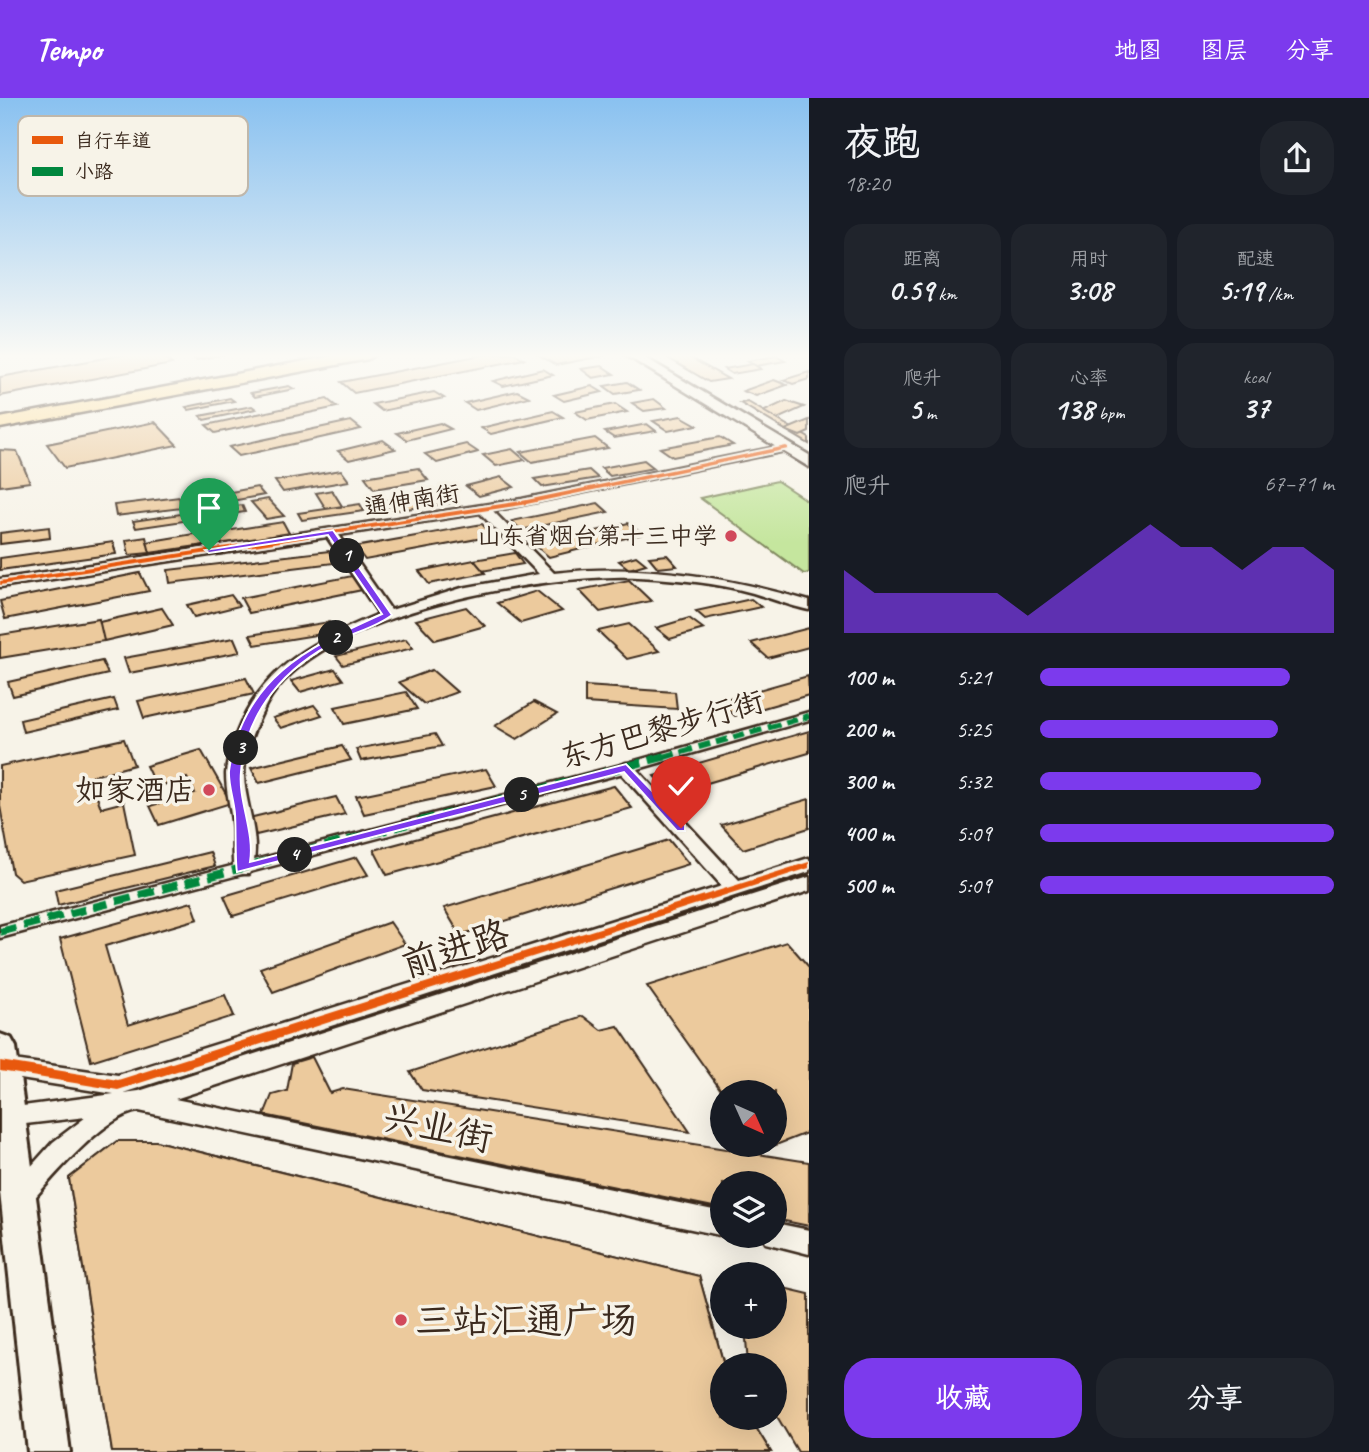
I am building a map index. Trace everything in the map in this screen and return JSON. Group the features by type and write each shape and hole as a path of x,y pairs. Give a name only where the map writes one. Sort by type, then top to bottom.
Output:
{"main road":[{"path":"0,423 31,417"},
{"path":"1,1060 4,1115 19,1198 49,1452"}],"street":[{"path":"735,417 809,462"},
{"name":"通伸南街","path":"0,583 483,509 702,468 786,448"},
{"path":"483,509 551,577"},
{"path":"330,532 387,615"},
{"path":"242,869 244,859 241,810 234,773 243,738 259,702 273,682 292,664 333,639 387,615 472,590 551,577 618,574 676,577 738,586 809,606"},
{"name":"东方巴黎步行街","path":"0,932 626,768 809,716"},
{"path":"626,768 736,889"},
{"name":"前进路","path":"125,1097 809,865"},
{"name":"前进路","path":"4,1115 125,1097 809,884"},
{"name":"兴业街","path":"1,1060 125,1097 710,1221"},
{"path":"19,1198 43,1167 125,1097"},
{"path":"787,1237 809,1242"}],"green space":[{"path":"777,481 809,502 809,573 804,574 700,498"}],"building":[{"path":"242,417 289,417 215,433 206,425"},
{"path":"527,417 562,417 491,434 481,428"},
{"path":"683,417 697,425 668,431 653,421"},
{"path":"764,417 774,417 809,438 809,444"},
{"path":"809,420 809,432 800,436 785,430"},
{"path":"351,421 361,429 239,456 229,447"},
{"path":"155,422 177,445 65,468 47,444"},
{"path":"440,423 451,429 407,440 397,433"},
{"path":"647,424 656,431 614,438 605,432"},
{"path":"720,437 733,445 673,457 660,448"},
{"path":"595,438 608,448 532,462 520,452"},
{"path":"383,440 395,449 349,460 338,451"},
{"path":"466,444 478,452 437,463 425,454"},
{"path":"512,449 525,460 496,466 483,455"},
{"path":"0,450 17,451 30,482 0,486"},
{"path":"644,460 654,468 610,476 601,468"},
{"path":"418,468 428,480 374,489 365,477"},
{"path":"341,470 349,481 283,492 275,481"},
{"path":"589,470 598,478 542,487 534,479"},
{"path":"501,477 514,487 479,496 466,486"},
{"path":"257,487 264,495 195,508 189,500"},
{"path":"332,490 342,506 326,509 316,493"},
{"path":"444,493 451,503 391,511 384,501"},
{"path":"179,497 182,508 116,516 114,505"},
{"path":"268,499 284,516 266,519 251,502"},
{"path":"598,503 608,512 521,530 512,521"},
{"path":"360,504 364,511 302,520 298,513"},
{"path":"242,505 245,512 136,528 133,521"},
{"path":"283,522 290,535 219,546 213,533"},
{"path":"628,523 642,534 549,557 536,546"},
{"path":"482,524 493,536 365,560 355,547"},
{"path":"49,527 50,538 0,544 0,533"},
{"path":"199,533 204,545 150,553 146,542"},
{"path":"146,537 150,553 129,555 126,540"},
{"path":"113,542 116,554 0,570 0,558"},
{"path":"329,551 334,563 170,583 168,570"},
{"path":"515,553 523,564 482,571 474,560"},
{"path":"667,555 677,566 658,568 649,557"},
{"path":"636,556 646,564 629,569 619,561"},
{"path":"474,560 485,573 429,584 419,571"},
{"path":"140,573 149,591 5,619 0,601"},
{"path":"352,576 362,590 249,613 241,598"},
{"path":"629,580 651,601 600,612 579,590"},
{"path":"537,591 562,611 521,623 497,603"},
{"path":"231,595 239,606 194,617 187,605"},
{"path":"751,599 761,607 705,619 696,611"},
{"path":"466,607 485,626 435,640 416,620"},
{"path":"162,608 173,625 104,641 95,623"},
{"path":"689,618 704,629 670,639 656,628"},
{"path":"99,619 104,641 0,658 0,635"},
{"path":"329,622 334,632 255,645 250,635"},
{"path":"629,624 659,651 627,659 598,631"},
{"path":"809,628 809,647 768,658 751,643"},
{"path":"234,638 240,652 129,673 124,658"},
{"path":"406,639 413,648 343,665 336,656"},
{"path":"102,661 108,674 13,696 8,682"},
{"path":"335,669 343,680 300,692 291,681"},
{"path":"432,670 457,692 424,704 399,682"},
{"path":"808,676 809,695 735,716 719,701"},
{"path":"246,678 254,694 144,718 138,701"},
{"path":"585,686 675,692 677,709 585,703"},
{"path":"406,692 417,709 344,724 335,707"},
{"path":"114,699 118,710 23,732 20,720"},
{"path":"534,702 557,714 517,739 495,726"},
{"path":"314,705 322,715 281,728 273,718"},
{"path":"809,731 809,753 670,794 654,776"},
{"path":"435,734 442,746 361,761 356,749"},
{"path":"124,739 134,765 90,777 101,808 124,802 135,855 20,880 12,873 0,806 0,766"},
{"path":"342,746 351,760 259,783 251,768"},
{"name":"如家酒店","path":"201,750 231,803 159,825 150,806 195,793 187,778 156,787 146,766"},
{"path":"486,769 496,786 364,814 356,796"},
{"path":"614,786 632,808 387,875 374,850"},
{"path":"336,797 345,814 256,835 249,818"},
{"path":"809,799 809,828 743,849 721,825"},
{"path":"669,840 689,864 460,935 444,908"},
{"path":"210,852 215,866 58,905 55,890"},
{"path":"357,857 368,875 233,916 224,896"},
{"path":"192,902 198,919 105,946 128,1025 225,995 234,1016 91,1061 60,939"},
{"path":"390,922 405,944 273,992 260,968"},
{"path":"787,942 809,967 809,1132 788,1140 788,1080 714,1080 647,986"},
{"path":"583,1016 601,1030 618,1026 690,1132 422,1090 410,1072"},
{"path":"312,1057 330,1093 343,1089 710,1146 710,1157 777,1157 809,1162 809,1226 787,1221 787,1171 710,1171 710,1206 264,1115 272,1095 287,1091 292,1063"},
{"name":"三站汇通广场","path":"117,1141 156,1141 699,1276 710,1315 710,1339 717,1339 721,1353 710,1353 710,1430 757,1430 771,1452 422,1452 414,1432 378,1418 269,1401 352,1452 269,1452 219,1416 226,1452 112,1452 69,1178"},
{"name":"三站汇通广场","path":"117,1141 156,1141 699,1276 710,1315 710,1339 717,1339 721,1353 710,1353 710,1430 757,1430 771,1452 112,1452 69,1178"},
{"path":"787,1289 809,1294 809,1452 798,1452 785,1430 787,1353 747,1353 746,1339 787,1339"}],"marked path":[{"path":"0,932 626,768 809,716"}],"cycle path":[{"path":"0,583 522,503 786,448"},
{"path":"0,1066 118,1085 809,865"}],"place":[{"name":"山东省烟台第十三中学","path":"731,536"},
{"name":"如家酒店","path":"209,790"},
{"name":"三站汇通广场","path":"401,1320"}],"route":[{"path":"209,550 330,532 387,615 333,639 292,664 273,682 259,702 243,738 234,773 241,810 244,859 242,869 626,768 681,828"}]}
